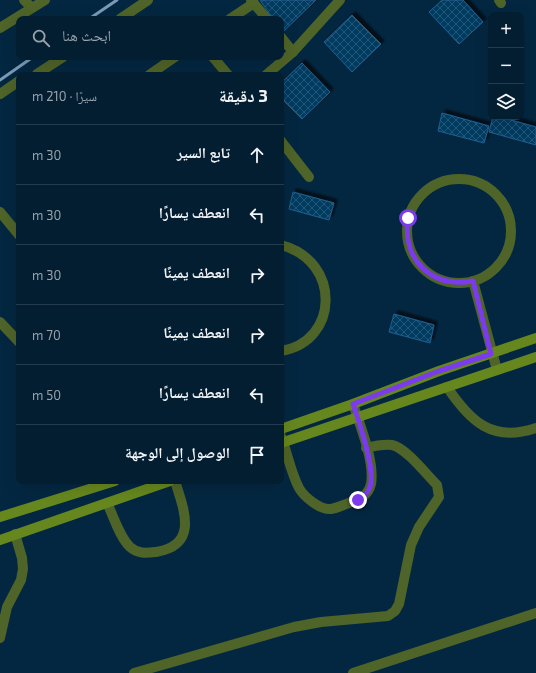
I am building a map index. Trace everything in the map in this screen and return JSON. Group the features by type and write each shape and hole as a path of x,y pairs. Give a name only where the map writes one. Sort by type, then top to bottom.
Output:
{"main road":[{"path":"284,428 353,404 439,371 536,338"},
{"path":"284,439 358,417 536,357"},
{"path":"0,517 105,484"},
{"path":"0,540 161,484"}],"street":[{"path":"24,0 32,8"},
{"path":"19,16 45,0"},
{"path":"124,16 148,0"},
{"path":"284,60 293,52 340,0"},
{"path":"234,16 253,1 264,16"},
{"path":"0,28 16,18"},
{"path":"284,41 293,52"},
{"path":"40,72 58,60"},
{"path":"153,72 171,60"},
{"path":"216,60 226,72"},
{"path":"270,72 284,60"},
{"path":"0,94 16,83"},
{"path":"284,145 309,177"},
{"path":"467,179 487,187 503,202 511,222 511,233 506,254 492,271 473,281 451,282 431,275 415,260 407,239 408,218 418,198 426,190 445,180 467,179"},
{"path":"0,212 16,231"},
{"path":"284,246 301,252 317,268 325,289 326,300 324,311 314,331 297,345 284,349"},
{"path":"473,281 491,354 497,370"},
{"path":"0,322 16,339"},
{"path":"447,387 464,411 494,432 503,434 536,428"},
{"path":"284,446 299,488 316,504 331,509 358,500 365,495 370,486 371,478 366,448 353,404"},
{"path":"134,673 294,627 320,622 388,616 395,611 402,596 411,545 419,527 439,497 439,491 437,485 401,449 383,445 366,448"},
{"path":"107,503 125,541 131,548 145,554 169,550 180,540 186,523 185,514 176,484"},
{"path":"0,638 7,607 20,580 23,569 22,558 14,534"},
{"path":"353,673 536,613"}],"building":[{"path":"260,0 316,0 284,31 284,16 271,16"},
{"path":"442,0 463,0 483,22 459,44 429,12"},
{"path":"352,15 381,44 352,72 324,42"},
{"path":"302,63 330,92 302,119 284,101 284,80"},
{"path":"442,113 489,126 484,143 438,131"},
{"path":"492,120 511,120 536,127 536,145 489,132"},
{"path":"293,192 334,203 329,220 289,209"},
{"path":"394,314 434,325 430,343 389,332"}],"railway":[{"path":"93,16 117,0"},
{"path":"0,80 29,60"}],"route":[{"path":"358,500 365,495 370,486 371,478 366,448 353,404 439,371 491,354 473,281 462,283 441,280 422,268 415,260 410,250 407,239 408,218"}]}
